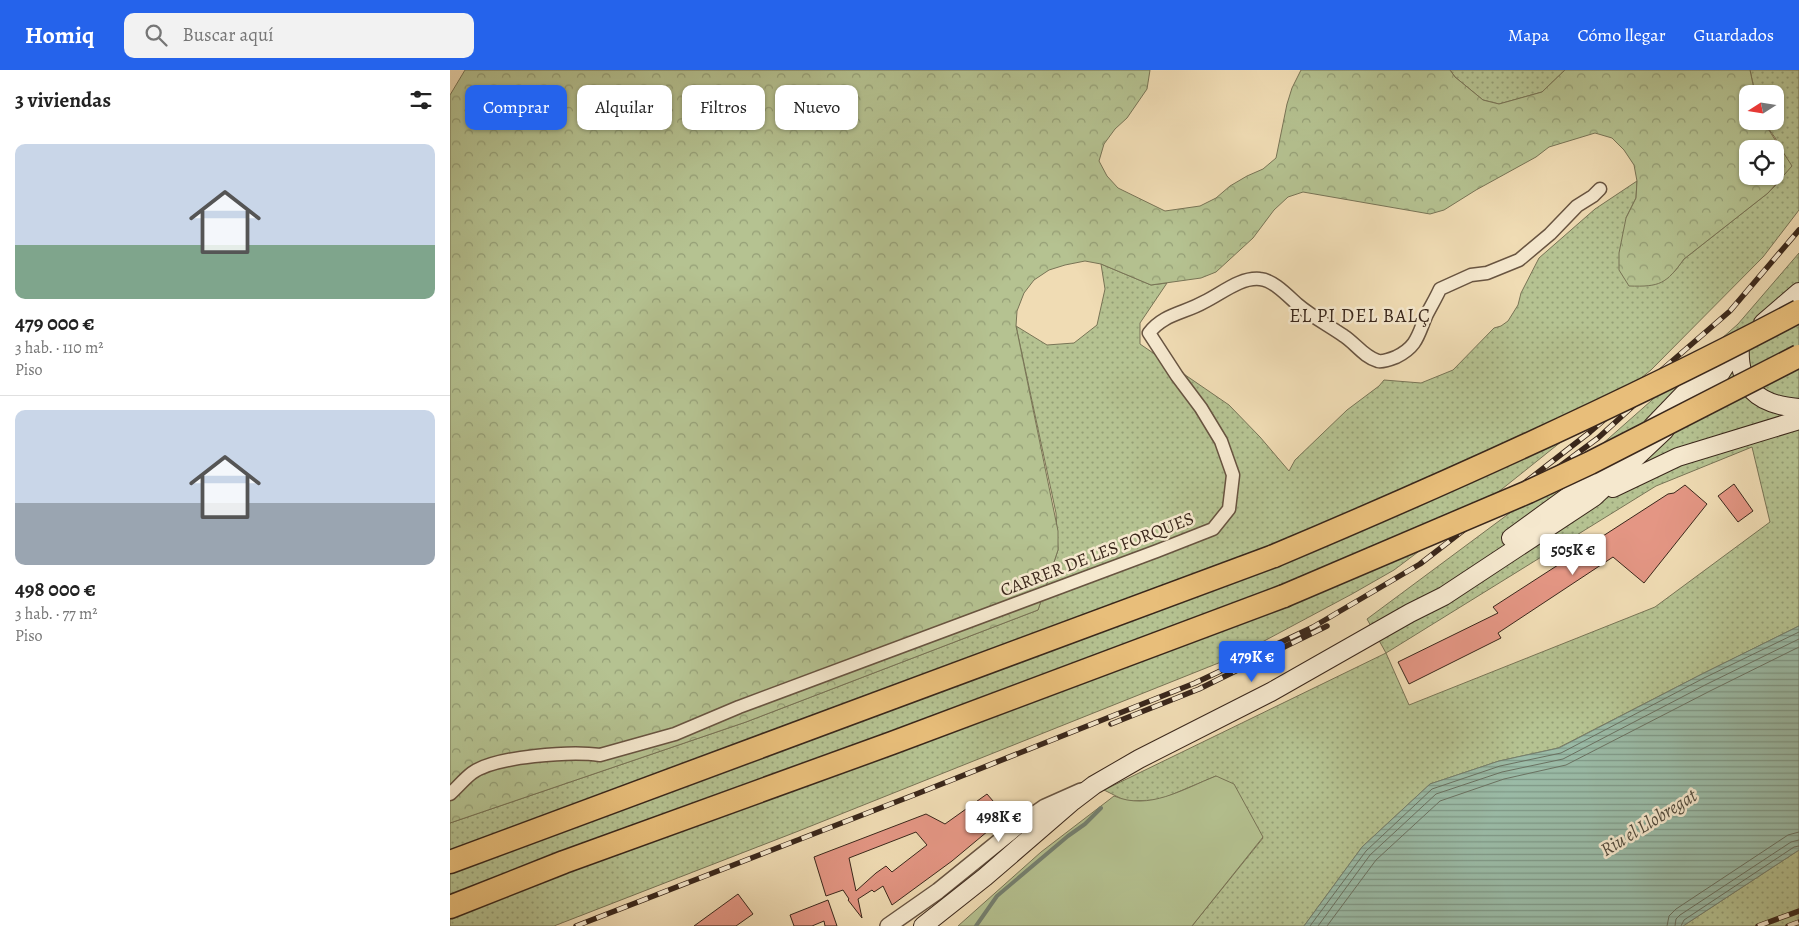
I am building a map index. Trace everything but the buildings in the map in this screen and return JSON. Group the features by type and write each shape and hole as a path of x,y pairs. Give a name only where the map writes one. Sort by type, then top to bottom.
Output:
{"highway":[{"path":"450,862 1274,556 1424,493 1616,404 1799,311"},
{"path":"450,907 564,862 892,743 1284,596 1537,488 1590,463 1799,356"}],"main road":[{"path":"1410,612 1595,477 1642,437 1703,374 1799,292"},
{"path":"1740,342 1741,372 1756,395 1765,402 1778,406 1799,408"},
{"path":"1594,497 1715,382 1740,342"},
{"path":"923,926 953,904 1066,806 1094,785 1139,759 1279,687 1410,612 1444,596 1594,497 1678,457 1799,420"}],"street":[{"name":"CARRER DE LES FORQUES","path":"450,794 473,772 494,763 525,757 588,753 600,755 675,734 740,707 1157,552 1213,528 1229,509 1233,475 1221,441 1201,408 1149,333 1155,324 1169,315 1197,306 1250,279 1265,279 1320,321 1346,337 1362,351 1378,361 1392,359 1407,351 1418,338 1427,314 1440,289 1471,274 1487,273 1519,260 1545,238 1577,206 1600,189"},
{"path":"888,926 938,891 1022,823 1045,807 1094,785"}],"green space":[{"path":"465,70 1150,70 1147,89 1127,118 1115,129 1104,144 1099,161 1107,176 1118,188 1165,211 1200,206 1216,198 1230,186 1247,176 1263,169 1276,158 1287,104 1301,70 1450,70 1455,77 1483,100 1499,104 1542,92 1565,70 1750,70 1753,85 1739,85 1739,130 1769,130 1775,140 1739,140 1739,185 1775,185 1768,193 1684,259 1667,279 1648,286 1629,286 1619,270 1619,253 1626,218 1636,198 1637,181 1634,165 1624,150 1612,138 1595,133 1549,147 1536,157 1444,210 1430,214 1303,192 1288,197 1274,210 1253,238 1216,272 1201,278 1151,285 1101,264 1085,261 1049,270 1034,280 1024,293 1017,311 1016,326 1058,531 1058,550 1038,610 746,722 450,823 450,95"},
{"path":"1450,70 1565,70 1542,92 1499,104 1483,100 1455,77"},
{"path":"1750,70 1799,70 1799,210 1763,257 1651,370 1502,489 1394,570 1236,656 796,832 554,926 450,926 450,823 746,722 1038,610 1058,550 1056,513 1016,326 1047,345 1074,343 1097,325 1105,289 1101,264 1151,285 1167,283 1140,323 1140,344 1229,405 1289,471 1295,460 1347,410 1379,386 1384,380 1421,383 1453,370 1494,328 1508,321 1518,305 1521,293 1539,258 1595,209 1637,181 1636,198 1626,218 1674,272 1684,259 1776,185 1784,185 1784,140 1776,140 1770,130 1784,130 1784,85 1753,85"},
{"path":"1784,154 1792,166 1784,175"},
{"path":"1799,253 1799,626 1558,748 1499,761 1430,784 1362,847 1304,926 1192,926 1263,838 1216,776 1159,800 1126,801 1104,790 1386,653 1367,619 1600,446 1738,324","holes":["1752,447 1770,522 1655,607 1409,705 1386,653 1656,486"]},
{"path":"1216,776 1234,784 1263,837 1192,926 958,926 1041,852 1114,796 1127,800 1153,800"},
{"path":"1799,850 1799,926 1683,926"}],"water":[{"name":"Riu el Llobregat","path":"1799,626 1799,850 1683,926 1304,926 1362,847 1430,784 1499,761 1559,748"}],"waterway":[{"path":"976,926 997,896 1085,824 1101,808"}],"railway":[{"path":"576,926 919,793 1195,683 1313,627 1420,564 1590,432 1730,311 1799,230"},
{"path":"1518,497 1598,438 1679,364"},
{"path":"1111,724 1199,689 1327,626"},
{"path":"1758,926 1799,911"},
{"path":"1788,926 1799,922"}],"district":[{"name":"EL PI DEL BALÇ","path":"1360,315"}]}
